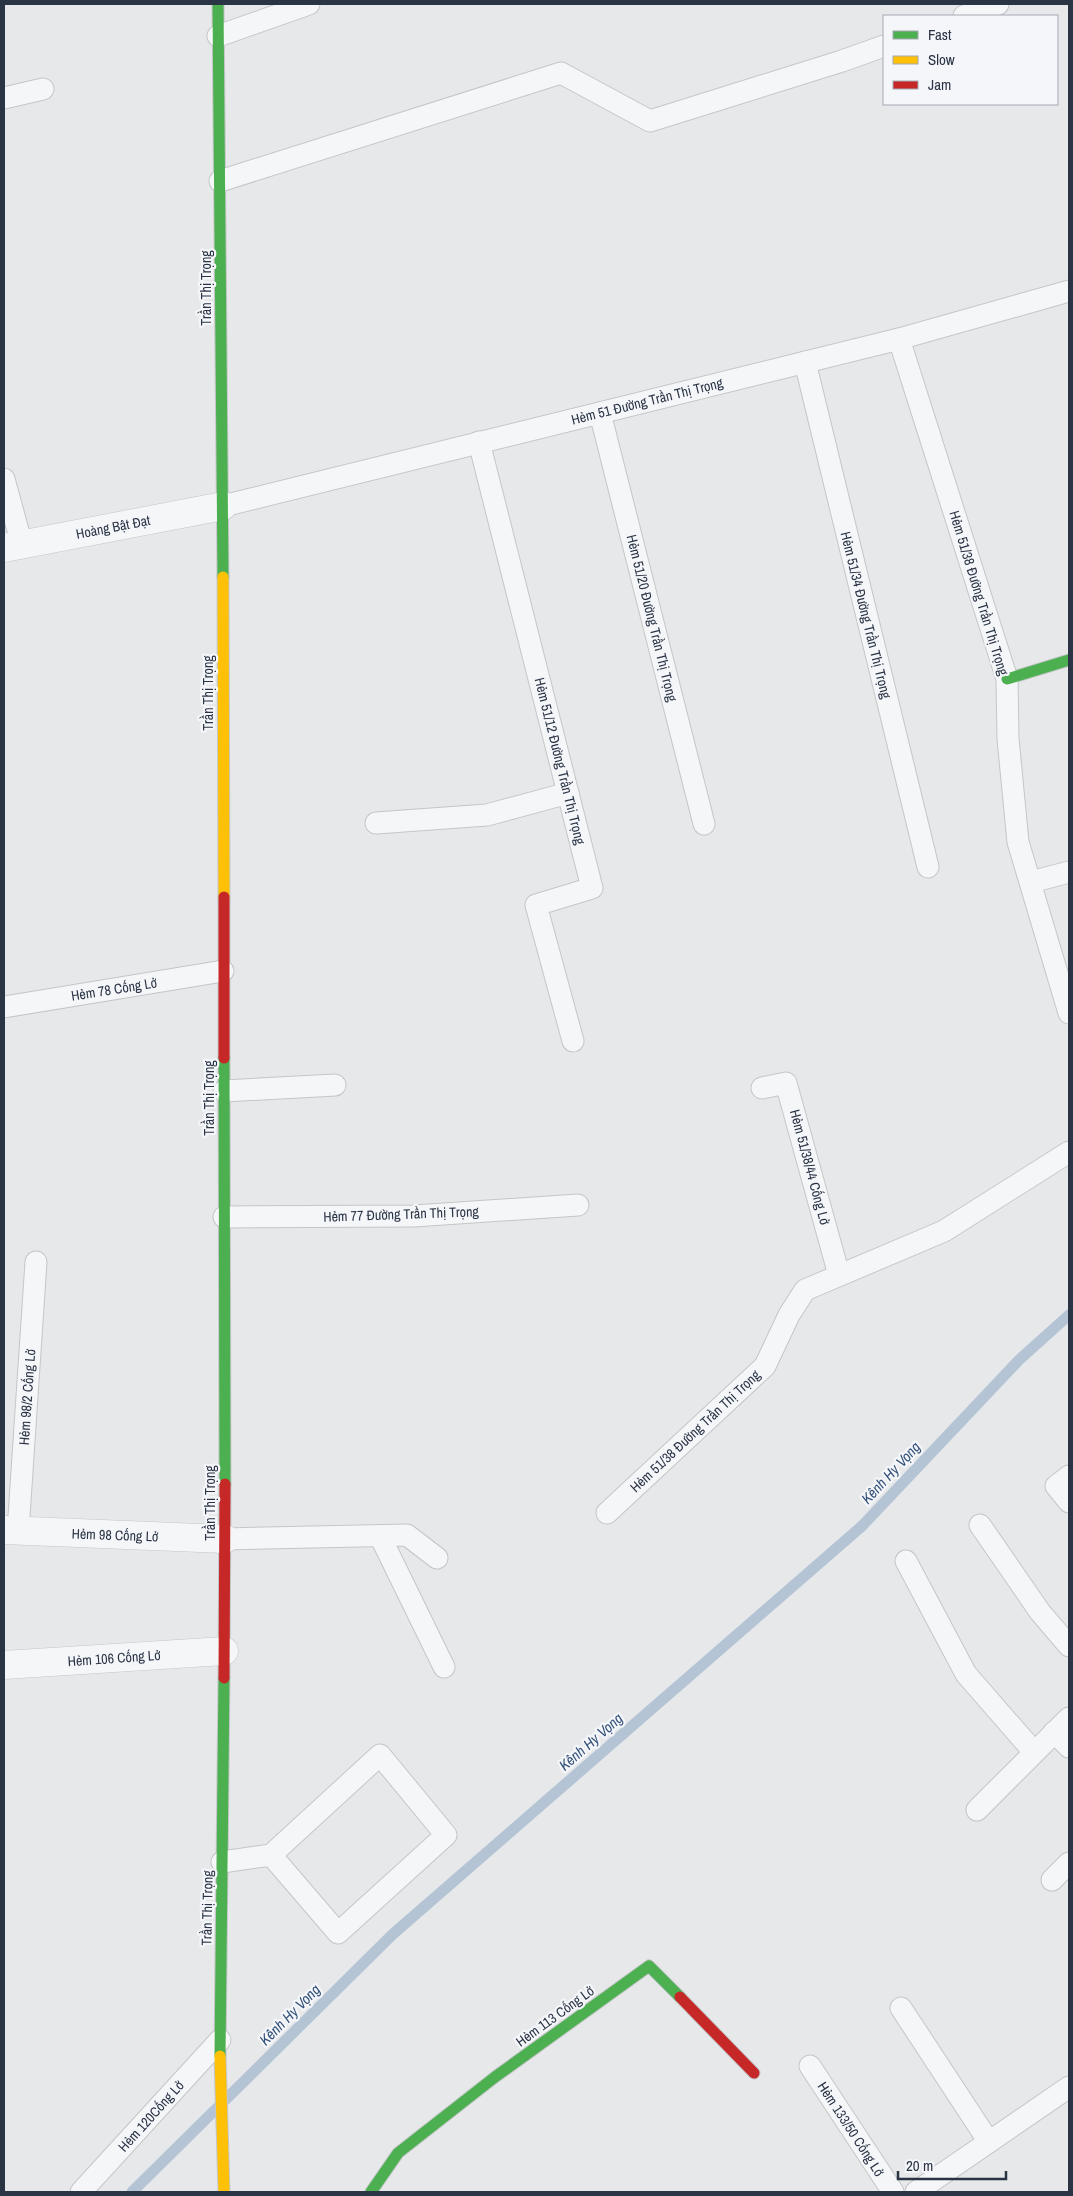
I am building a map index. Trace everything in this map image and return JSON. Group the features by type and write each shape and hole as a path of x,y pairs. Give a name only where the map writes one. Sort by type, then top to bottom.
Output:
{"street":[{"name":"Trần Thị Trọng","path":"218,4 223,506 225,1539 220,2070 224,2192"},
{"name":"Hoàng Bật Đạt","path":"13,546 223,506"},
{"path":"1007,679 1069,660"},
{"name":"Hẻm 98 Cống Lở","path":"11,1531 225,1539"},
{"name":"Hẻm 106 Cống Lở","path":"4,1665 224,1651"},
{"name":"Hẻm 113 Cống Lở","path":"371,2192 398,2153 495,2077 649,1966 754,2073"}],"lane":[{"path":"218,36 309,4"},
{"path":"967,15 998,4"},
{"path":"220,181 561,73 650,121 883,46"},
{"path":"4,98 43,89"},
{"name":"Hẻm 51 Đường Trần Thị Trọng","path":"223,506 899,339 1069,291"},
{"name":"Hẻm 51/38 Đường Trần Thị Trọng","path":"899,339 1007,679 1008,739 1018,842 1066,988 1069,1013"},
{"name":"Hẻm 51/34 Đường Trần Thị Trọng","path":"805,362 928,867"},
{"name":"Hẻm 51/20 Đường Trần Thị Trọng","path":"600,412 704,824"},
{"name":"Hẻm 51/12 Đường Trần Thị Trọng","path":"478,442 592,888 536,905 572,1041"},
{"path":"4,479 13,546"},
{"path":"376,823 487,815 568,793"},
{"path":"1031,882 1069,872"},
{"name":"Hẻm 78 Cống Lở","path":"4,1008 223,971"},
{"name":"Hẻm 51/38/44 Cống Lở","path":"762,1088 786,1083 839,1275"},
{"path":"224,1091 335,1085"},
{"name":"Hẻm 51/38 Đường Trần Thị Trọng","path":"607,1512 765,1366 789,1315 805,1290 944,1230 1069,1152"},
{"name":"Hẻm 77 Đường Trần Thị Trọng","path":"224,1217 414,1216 578,1205"},
{"name":"Hẻm 98/2 Cống Lở","path":"11,1531 36,1262"},
{"path":"1069,1476 1056,1486 1069,1502"},
{"path":"980,1525 1040,1612 1069,1646"},
{"path":"225,1539 407,1535 437,1558"},
{"path":"380,1536 444,1667"},
{"path":"906,1561 966,1674 1034,1752"},
{"path":"977,1810 1062,1725 1069,1747"},
{"path":"222,1862 271,1856 380,1755 446,1835 338,1933 271,1856"},
{"path":"1052,1880 1069,1862"},
{"path":"901,2008 989,2142"},
{"name":"Hẻm 120Cống Lở","path":"81,2192 220,2040"},
{"name":"Hẻm 133/50 Cống Lở","path":"810,2066 893,2192"},
{"path":"916,2192 1069,2087"}],"waterway":[{"name":"Kênh Hy Vọng","path":"132,2192 393,1934 862,1526 1019,1360 1069,1315"}],"traffic: fast":[{"path":"218,4 223,577"},
{"path":"1007,679 1069,660"},
{"path":"224,1058 225,1484"},
{"path":"220,2056 224,1678"},
{"path":"371,2192 398,2153 495,2077 649,1966 680,1997"}],"traffic: slow":[{"path":"223,577 224,897"},
{"path":"220,2056 224,2192"}],"traffic: jam":[{"path":"224,897 224,1058"},
{"path":"224,1678 225,1484"},
{"path":"680,1997 754,2073"}]}
